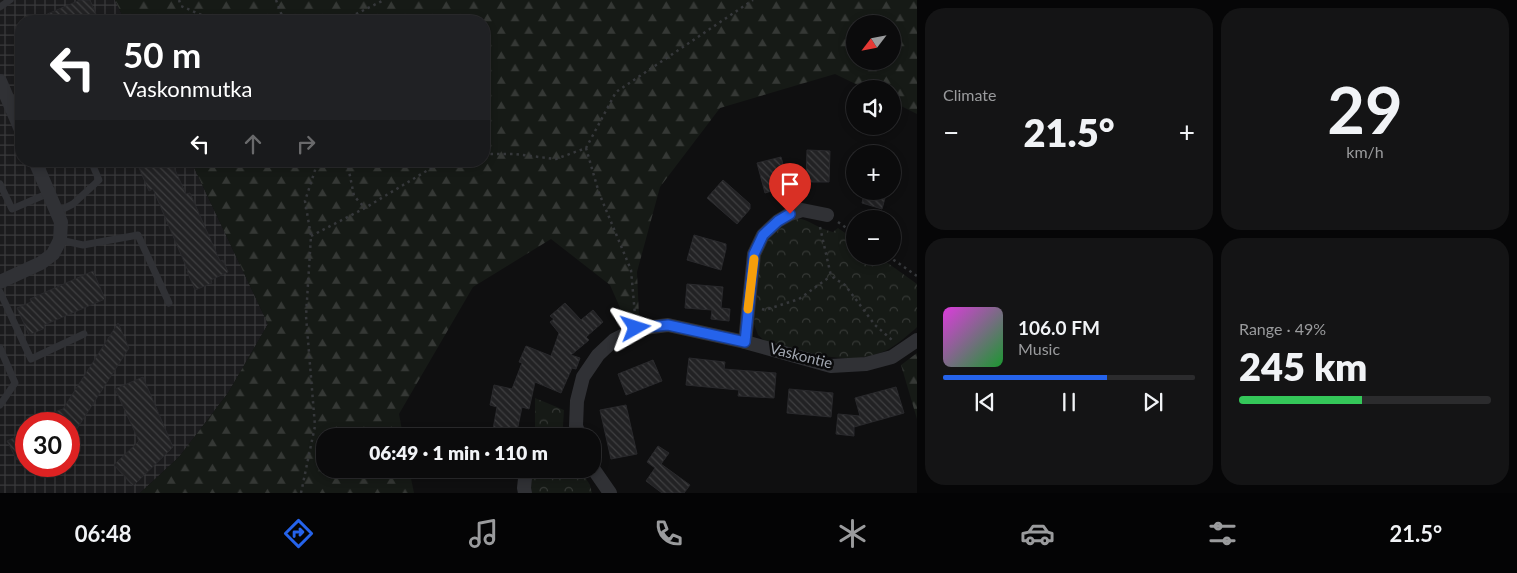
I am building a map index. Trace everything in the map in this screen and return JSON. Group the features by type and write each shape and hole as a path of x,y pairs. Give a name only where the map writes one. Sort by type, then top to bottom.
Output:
{"street":[{"path":"0,81 15,108"},
{"path":"0,282 41,264 53,254 60,240 61,222 38,167"},
{"path":"745,342 754,254 763,235 778,221 790,214 802,210 822,214"},
{"name":"Vaskontie","path":"577,428 577,401 583,377 598,354 614,340 636,328 668,325 745,342 831,366 866,364 892,356 917,340"},
{"path":"525,478 525,493"},
{"path":"599,478 607,492"}],"lane":[{"path":"0,7 8,0"},
{"path":"57,212 73,204 99,180 94,167"},
{"path":"0,184 12,209 49,193"},
{"path":"60,240 83,245 138,235 169,303"},
{"path":"0,292 31,359 84,334"},
{"path":"0,348 14,383 0,405"}],"path":[{"path":"179,0 181,6 199,15"},
{"path":"276,0 282,15"},
{"path":"354,15 384,0"},
{"path":"490,154 514,154 556,159 586,148 616,92 753,0"},
{"path":"586,148 599,193 631,270 636,328"},
{"path":"301,493 315,426 306,316 311,236 305,201 316,167"},
{"path":"348,167 354,196 365,208"},
{"path":"311,236 365,208 433,167"},
{"path":"822,214 846,229"},
{"path":"822,214 822,238 832,276 845,285 875,325 903,349"},
{"path":"901,265 917,276"},
{"path":"749,306 765,310 799,299 832,276"}],"shaded area":[{"path":"0,0 115,0 122,15 15,15 15,167 194,167 268,324 228,393 179,457 140,493 0,493"}],"green space":[{"path":"115,0 917,0 917,114 901,106 901,80 847,80 835,74 720,108 660,187 637,272 639,316 625,319 610,285 551,239 473,287 399,414 402,428 316,428 316,478 411,478 414,493 140,493 179,457 228,393 268,324 194,167 490,167 490,15 122,15"},
{"path":"796,218 833,232 838,228 846,234 846,265 891,265 917,284 917,327 897,344 885,351 871,356 856,358 826,356 766,342 758,335 754,324 761,252 769,239"},
{"path":"917,353 917,419 901,365"},
{"path":"535,398 564,410 563,428 535,428"},
{"path":"532,478 586,478 592,493 532,493"}],"building":[{"path":"80,0 90,0 96,15 45,15"},
{"path":"807,150 830,151 829,182 806,182"},
{"path":"781,157 789,186 765,193 757,163"},
{"path":"139,167 174,167 186,194 190,193 220,261 223,260 228,272 211,280 212,283 195,290 153,189 149,191"},
{"path":"723,180 750,204 750,209 737,224 707,198"},
{"path":"863,200 884,200 882,209 862,203"},
{"path":"694,235 726,244 721,270 687,260"},
{"path":"93,271 105,299 44,325 45,328 29,335 17,308 31,302 30,299"},
{"path":"687,284 723,287 721,308 730,309 729,321 711,319 712,310 685,308"},
{"path":"565,303 581,320 593,310 603,322 586,337 589,340 571,355 580,358 576,369 572,368 561,393 535,382 529,409 522,407 518,428 493,428 497,407 490,405 494,385 512,389 522,363 519,362 526,346 551,356 559,333 550,322 554,319 550,316"},
{"path":"118,323 129,348 80,424 80,412 54,412 63,409"},
{"path":"689,358 725,362 724,369 776,373 774,398 738,396 739,390 686,385"},
{"path":"653,360 662,381 626,395 618,374"},
{"path":"143,377 173,447 133,486 114,465 139,441 115,389"},
{"path":"896,387 904,413 854,427 854,436 836,434 838,414 860,416 855,398"},
{"path":"789,389 833,393 831,417 787,413"},
{"path":"626,405 637,454 611,459 600,410"},
{"path":"15,437 15,456 7,441"},
{"path":"658,446 669,453 661,464 690,485 684,493 662,493 646,481 655,468 647,462"}],"slow traffic":[{"path":"748,309 754,259"}],"route":[{"path":"636,328 668,325 745,342 754,254 763,235 778,221 790,214"}]}
